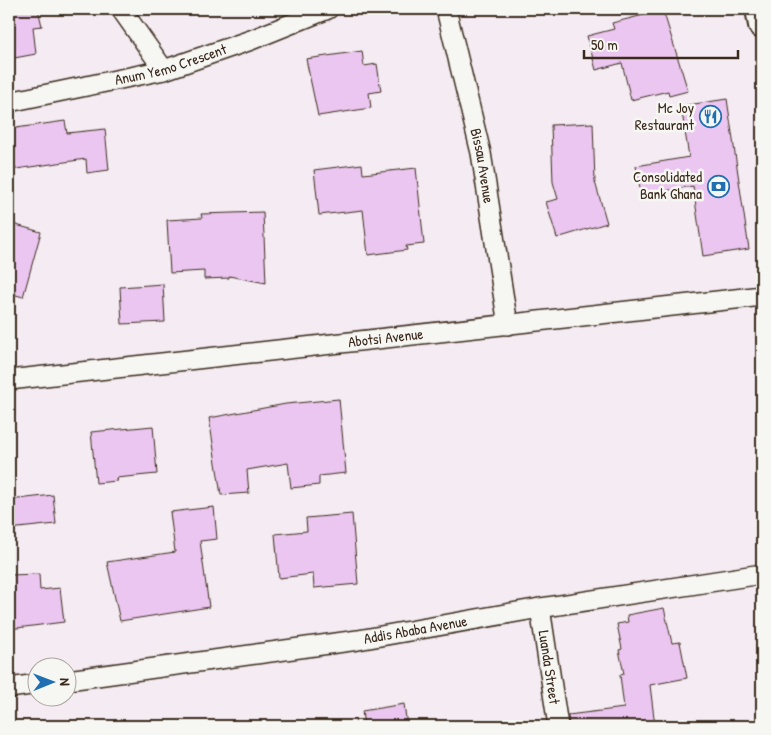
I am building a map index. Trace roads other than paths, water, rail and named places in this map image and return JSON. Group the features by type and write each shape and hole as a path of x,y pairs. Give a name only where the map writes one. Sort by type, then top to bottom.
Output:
{"street":[{"path":"121,9 164,70"},
{"name":"Anum Yemo Crescent","path":"9,102 164,70 251,40 328,9"},
{"name":"Bissau Avenue","path":"446,9 480,153 508,325"},
{"path":"759,9 762,25"},
{"name":"Abotsi Avenue","path":"9,380 762,296"},
{"name":"Addis Ababa Avenue","path":"78,679 358,640 540,608 762,574"},
{"name":"Luanda Street","path":"540,608 558,726"},
{"path":"9,688 28,685"}],"place":[{"name":"Mc Joy Restaurant","path":"710,117"},
{"name":"Consolidated Bank Ghana","path":"718,186"}]}
